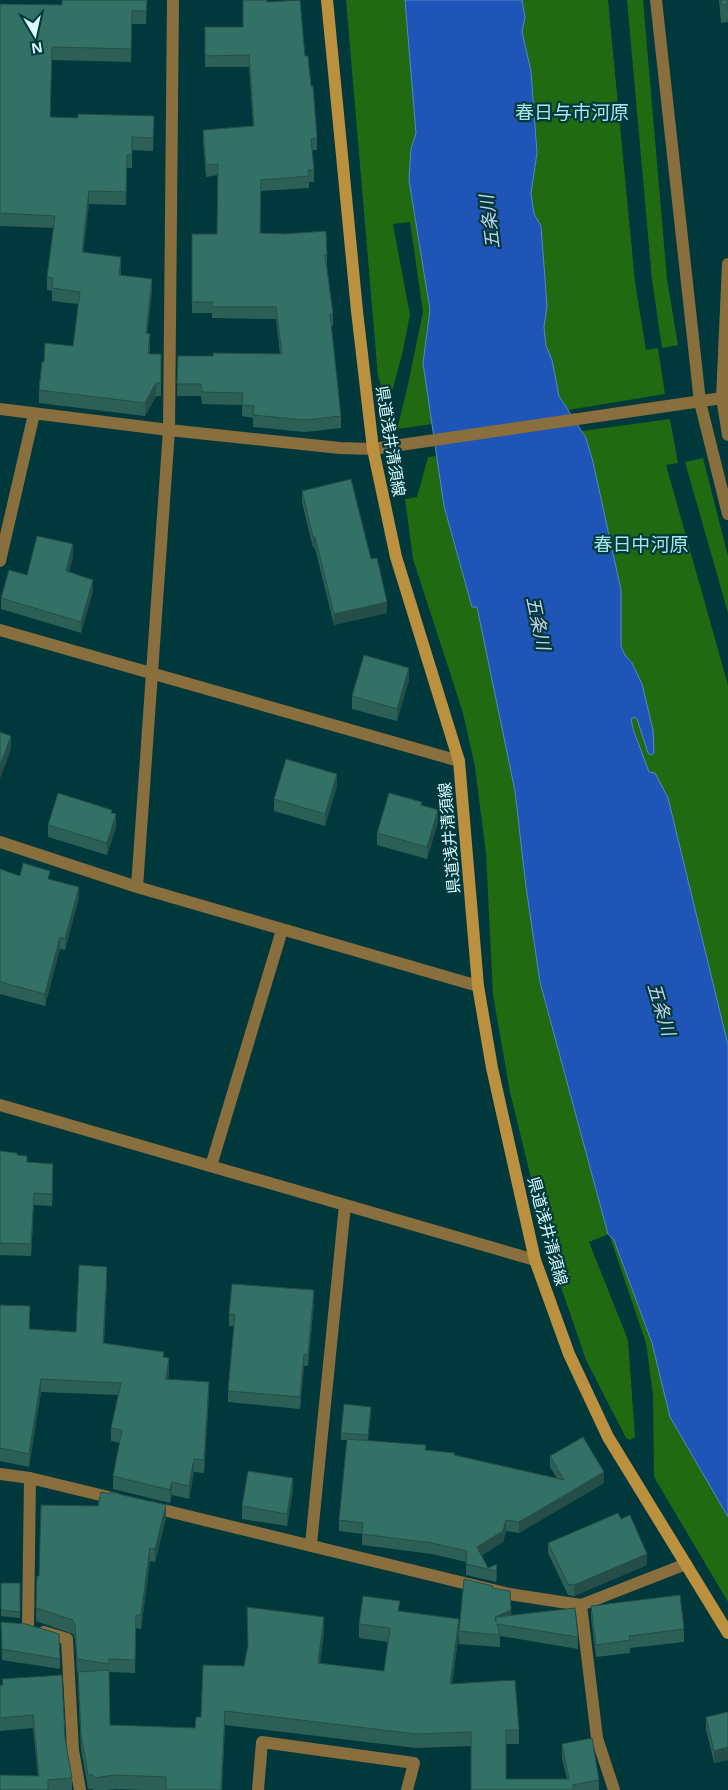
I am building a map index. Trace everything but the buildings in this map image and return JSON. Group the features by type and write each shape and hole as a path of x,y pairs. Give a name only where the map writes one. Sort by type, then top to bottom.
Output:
{"main road":[{"name":"県道浅井清須線","path":"327,0 357,311 373,449 396,558 459,761 478,986 492,1068 535,1260 569,1354 608,1438 728,1633"}],"street":[{"path":"137,888 168,430 173,0"},
{"path":"656,0 700,402 728,514"},
{"path":"728,264 722,398 728,435"},
{"path":"0,410 168,430 331,447 373,449 722,398"},
{"path":"0,561 34,414"},
{"path":"0,630 459,761"},
{"path":"0,842 137,888 478,986"},
{"path":"211,1166 282,930"},
{"path":"0,1104 535,1260"},
{"path":"311,1544 345,1205"},
{"path":"0,1474 30,1478 311,1544 510,1594 580,1605 686,1564"},
{"path":"30,1478 23,1627 67,1639 73,1750 80,1790"},
{"path":"580,1605 597,1738 614,1790"},
{"path":"258,1790 262,1742 414,1763 407,1790"}],"green space":[{"path":"346,0 405,0 416,133 411,149 409,180 430,310 423,363 432,424 397,429 423,312 410,222 393,224 410,315 402,355 393,388 387,400 378,377"},
{"path":"522,0 608,0 635,282 646,350 658,348 665,394 568,410 559,396 552,360 546,347 544,327 547,306 541,226 534,214 531,193 537,153 531,71 522,31 525,17"},
{"path":"627,0 643,0 667,279 678,345 662,348 652,280"},
{"path":"670,419 678,463 666,465 728,685 728,1045 668,799 649,773 633,729 631,719 635,717 637,719 632,663 625,655 621,646 621,590 593,462 582,431"},
{"path":"437,456 444,506 472,607 477,606 515,791 526,887 540,982 608,1234 589,1242 628,1340 635,1437 630,1440 626,1438 586,1360 549,1252 510,1092 493,995 486,854 475,767 463,713 413,559 405,499 417,497 428,457"},
{"path":"703,458 728,556 728,613 685,462"},
{"path":"610,1236 614,1240 652,1343 670,1417 728,1517 728,1602 654,1477 653,1395 646,1343"}],"water":[{"name":"五条川","path":"405,0 522,0 525,17 522,32 531,71 537,153 531,193 534,214 541,226 547,306 544,327 546,346 552,360 559,396 586,438 593,462 621,590 621,646 642,684 653,730 654,753 651,755 648,753 635,717 631,719 633,729 649,772 655,773 668,798 728,1045 728,1517 670,1417 652,1343 614,1240 608,1234 540,982 526,887 515,791 477,607 472,607 444,506 423,363 430,310 409,180 411,149 416,133"}],"district":[{"name":"春日与市河原","path":"572,112"},
{"name":"春日中河原","path":"641,544"}]}
